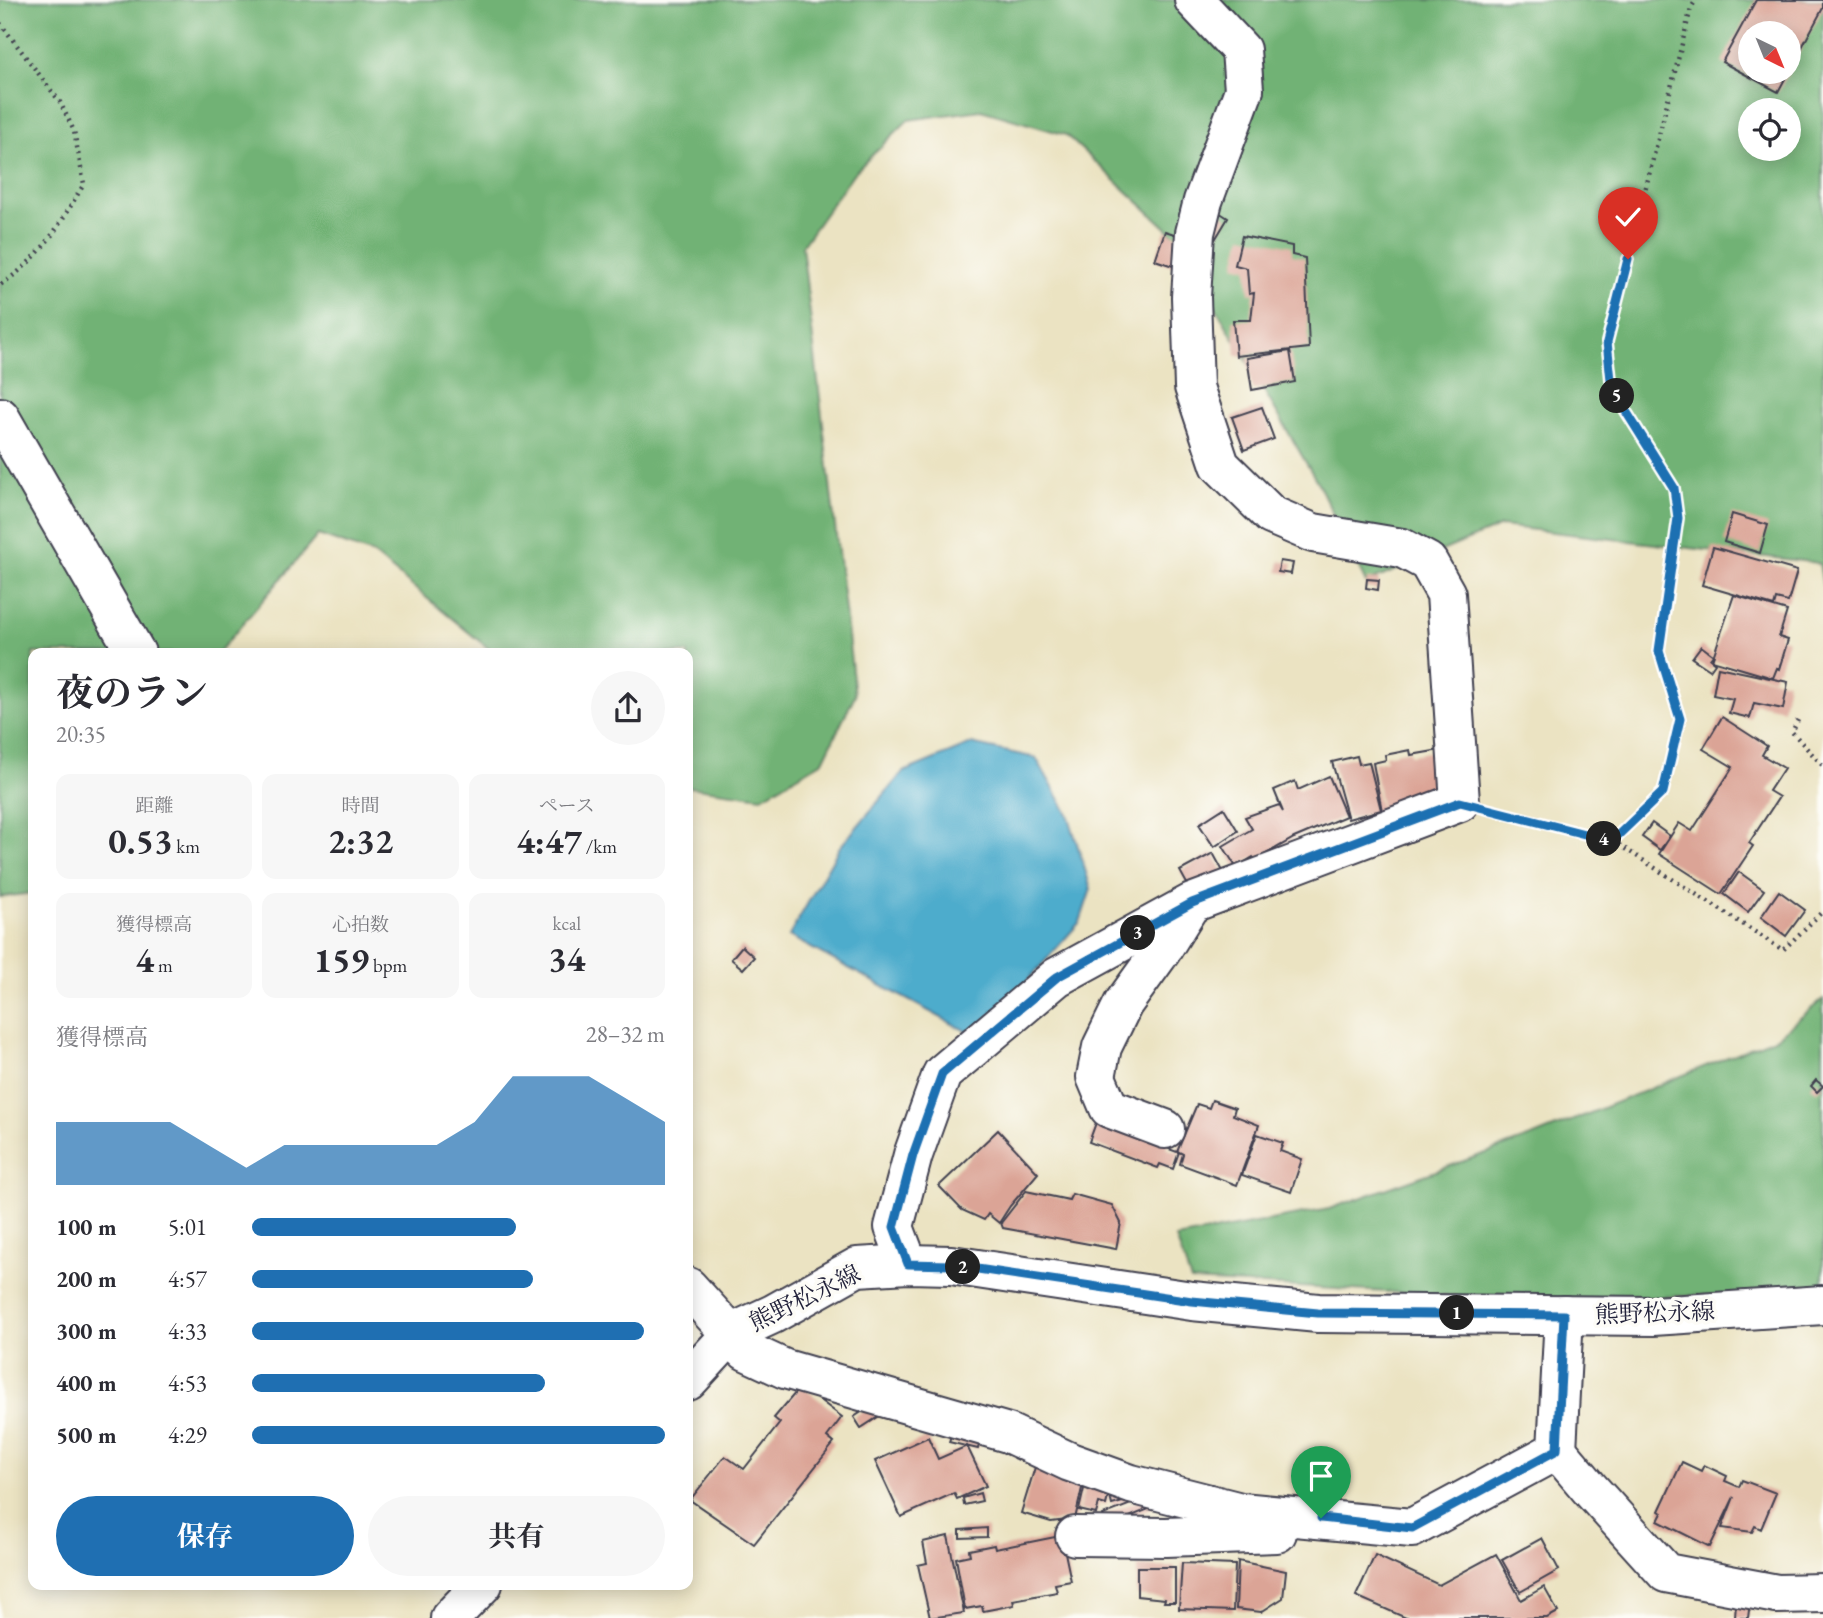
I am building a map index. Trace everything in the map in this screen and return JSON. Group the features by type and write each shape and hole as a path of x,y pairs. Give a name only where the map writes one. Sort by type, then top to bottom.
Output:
{"street":[{"path":"908,1264 894,1227 913,1155 942,1074 1057,977 1192,903 1460,802 1446,594 1428,562 1402,548 1313,533 1271,515 1220,465 1194,387 1191,297 1195,233 1203,201 1244,90 1241,50 1194,0"},
{"path":"0,417 133,648"},
{"path":"1165,1129 1109,1108 1096,1077 1102,1047 1123,1004 1192,903"},
{"name":"熊野松永線","path":"693,1376 732,1333 774,1314 857,1267 951,1265 1192,1301 1318,1313 1653,1315 1823,1306"},
{"path":"693,1292 746,1351 785,1369 1008,1433 1070,1462 1131,1484 1241,1512 1412,1528 1557,1450"},
{"path":"1564,1315 1557,1450 1666,1573 1777,1594 1823,1593"},
{"path":"1075,1536 1166,1537 1294,1532 1321,1518"},
{"path":"450,1618 477,1590"}],"path":[{"path":"1612,841 1663,792 1680,719 1659,651 1678,518 1674,488 1612,389 1607,342 1691,8 1696,0"},
{"path":"0,23 60,102 74,131 84,184 47,245 18,274 0,285"},
{"path":"1798,720 1792,732 1823,766"},
{"path":"1460,802 1612,841 1783,950 1823,911"}],"green space":[{"path":"0,0 1823,0 1823,586 1819,563 1501,526 1366,583 1319,485 1173,234 1066,135 981,110 908,120 853,174 802,246 855,695 823,761 762,797 693,788 693,648 488,648 373,554 318,535 222,648 28,648 28,894 0,897"},
{"path":"1823,999 1823,1291 1547,1301 1191,1281 1176,1238 1329,1209 1534,1136 1777,1037"}],"water":[{"path":"971,744 1036,758 1068,814 1091,889 1080,922 977,1037 789,936 839,848 903,772"}],"building":[{"path":"1756,0 1823,0 1823,8 1801,49 1801,21 1744,21"},
{"path":"1738,33 1738,71 1722,62"},
{"path":"1763,84 1782,84 1778,92"},
{"path":"1214,209 1228,218 1213,243"},
{"path":"1165,231 1202,243 1191,272 1155,260"},
{"path":"1242,236 1292,246 1292,255 1305,258 1309,348 1236,356 1233,320 1251,320 1254,293 1249,294 1247,268 1235,265"},
{"path":"1290,351 1295,382 1252,390 1247,358"},
{"path":"1262,407 1274,439 1244,450 1232,417"},
{"path":"1732,514 1768,525 1760,553 1724,542"},
{"path":"1713,547 1797,571 1788,602 1776,599 1774,606 1702,585"},
{"path":"1280,561 1293,563 1291,574 1278,572"},
{"path":"1367,579 1379,580 1378,590 1366,588"},
{"path":"1734,595 1787,611 1779,637 1788,640 1779,669 1777,668 1773,678 1712,660"},
{"path":"1701,646 1713,655 1710,659 1715,663 1710,670 1692,658"},
{"path":"1718,667 1788,682 1783,709 1754,703 1750,718 1729,713 1733,699 1713,695"},
{"path":"1722,717 1767,746 1762,755 1784,768 1769,791 1779,797 1749,843 1753,846 1721,894 1659,854 1679,823 1692,831 1733,767 1703,749"},
{"path":"1410,750 1411,755 1440,750 1449,798 1382,811 1373,763 1386,760 1385,755"},
{"path":"1357,756 1359,764 1369,762 1381,810 1348,819 1332,762"},
{"path":"1329,776 1346,816 1236,867 1223,846 1252,829 1245,817 1279,805 1283,812 1274,790 1295,781 1298,790"},
{"path":"1224,808 1238,831 1214,847 1199,824"},
{"path":"1652,823 1670,836 1660,850 1642,837"},
{"path":"1213,853 1224,873 1191,891 1180,871"},
{"path":"1739,872 1764,890 1748,912 1724,894"},
{"path":"1779,891 1805,910 1786,936 1761,917"},
{"path":"742,946 754,957 743,969 731,959"},
{"path":"1816,1080 1823,1086 1817,1092 1811,1086"},
{"path":"1212,1100 1235,1108 1233,1115 1259,1125 1237,1185 1180,1164 1183,1154 1179,1152 1173,1169 1160,1164 1158,1168 1089,1142 1101,1109 1171,1135 1166,1148 1177,1152 1197,1104 1209,1108"},
{"path":"998,1130 1038,1173 999,1223 988,1214 984,1220 962,1210 939,1186"},
{"path":"1257,1134 1283,1143 1280,1151 1302,1159 1291,1192 1242,1175"},
{"path":"1026,1191 1069,1200 1072,1194 1112,1205 1121,1223 1116,1249 1003,1228 1001,1223"},
{"path":"801,1386 842,1417 827,1437 834,1443 754,1544 693,1502 693,1496 725,1456 744,1469 780,1423 774,1418"},
{"path":"871,1406 878,1417 861,1428 854,1417"},
{"path":"952,1431 981,1438 978,1449 949,1442"},
{"path":"928,1437 938,1459 967,1446 986,1486 957,1499 954,1493 901,1517 875,1461"},
{"path":"1682,1462 1701,1471 1704,1465 1727,1476 1725,1481 1739,1487 1742,1480 1776,1493 1761,1529 1755,1526 1752,1532 1722,1528 1734,1497 1710,1547 1658,1521 1662,1513 1659,1511"},
{"path":"1036,1464 1085,1475 1075,1519 1051,1522 1021,1513"},
{"path":"1087,1476 1130,1500 1112,1505 1109,1493 1106,1505 1099,1503 1096,1514 1079,1510"},
{"path":"980,1493 982,1501 964,1505 963,1498"},
{"path":"1151,1496 1154,1507 1107,1526 1103,1515"},
{"path":"987,1528 987,1537 960,1538 960,1530"},
{"path":"1065,1535 1064,1548 1071,1581 1055,1584 1057,1592 1013,1600 1014,1605 983,1611 982,1606 965,1609 956,1558 970,1555 969,1550 994,1545 995,1549"},
{"path":"948,1536 964,1613 930,1618 918,1565 927,1563 923,1542"},
{"path":"1542,1538 1559,1570 1520,1592 1502,1560"},
{"path":"1496,1554 1521,1600 1544,1587 1558,1612 1547,1618 1406,1618 1356,1596 1375,1555 1439,1585"},
{"path":"1238,1561 1286,1571 1283,1598 1261,1612 1236,1609"},
{"path":"1182,1563 1235,1565 1233,1611 1179,1609"},
{"path":"1137,1567 1175,1567 1175,1602 1137,1596"},
{"path":"1736,1601 1750,1602 1748,1618 1735,1618"}],"route":[{"path":"1321,1518 1412,1528 1557,1450 1564,1315 1318,1313 1192,1301 951,1265 908,1264 894,1227 913,1155 942,1074 1057,977 1192,903 1460,802 1612,841 1663,792 1680,719 1659,651 1678,518 1674,488 1612,389 1607,342 1628,259"}]}
